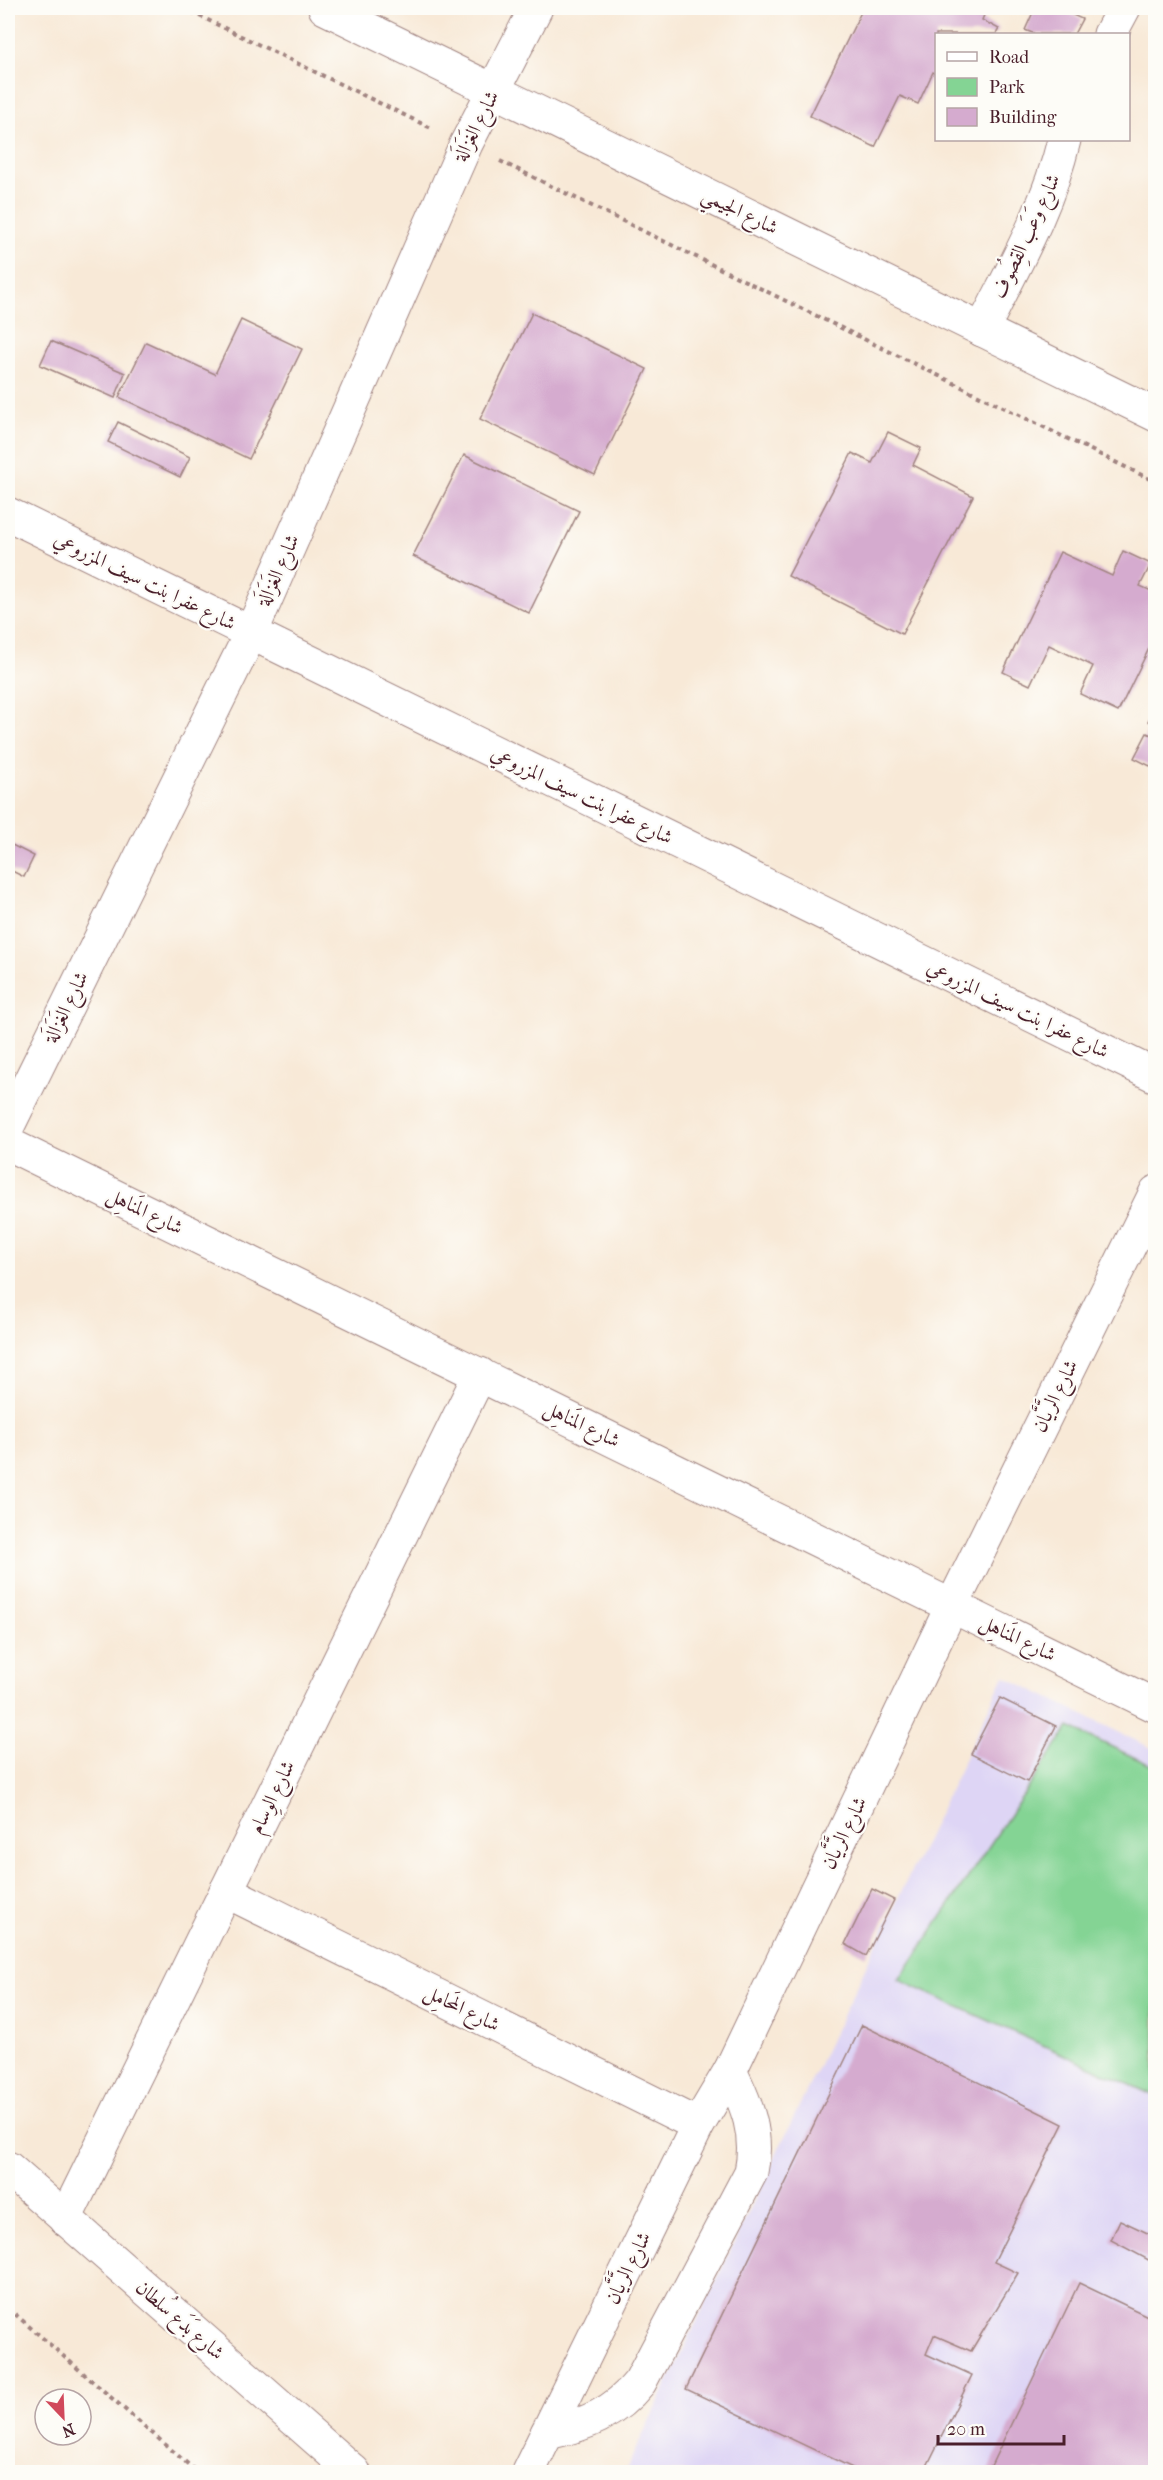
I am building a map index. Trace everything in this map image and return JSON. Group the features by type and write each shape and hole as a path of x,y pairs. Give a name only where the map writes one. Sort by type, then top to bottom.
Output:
{"street":[{"name":"شارع الجيمي","path":"325,8 1155,415"},
{"name":"شارع الغَزَالَة","path":"8,1126 251,633 466,144 536,8"},
{"path":"1111,33 1124,8"},
{"name":"شارع وَعَب القِصُوف","path":"982,330 1042,209 1059,164 1064,141"},
{"name":"شارع عفرا بنت سيف المزروعي","path":"8,514 1155,1076"},
{"name":"شارع المَناهِل","path":"8,1144 1155,1706"},
{"name":"شارع الرَّيَّان","path":"528,2472 698,2125 730,2071 952,1606 1155,1192"},
{"name":"شارع الوِسام","path":"65,2219 480,1374"},
{"name":"شارع المَحامِل","path":"226,1891 698,2125"},
{"path":"547,2433 595,2420 627,2398 640,2382 751,2172 755,2153 754,2133 746,2104 730,2071"},
{"name":"شارع بَدَع سُلطان","path":"8,2168 354,2472"}],"path":[{"path":"183,8 466,144 1155,482"},
{"path":"8,2308 197,2472"}],"shaded area":[{"path":"1004,1676 1155,1750 1155,2472 625,2472"}],"green space":[{"path":"1069,1727 1155,1767 1155,2096 899,1980"}],"building":[{"path":"863,8 987,8 982,20 999,29 997,33 935,33 935,73 933,72 918,104 900,96 875,147 810,116"},
{"path":"1035,8 1057,8 1082,19 1075,33 1032,33 1025,30"},
{"path":"532,313 647,369 595,475 480,419"},
{"path":"241,320 302,349 249,459 119,397 146,342 215,374"},
{"path":"51,341 125,373 115,398 40,365"},
{"path":"118,422 190,457 180,477 108,442"},
{"path":"888,432 921,448 913,465 973,496 902,634 788,576 852,453 872,463"},
{"path":"464,455 579,511 529,613 413,556"},
{"path":"1123,551 1151,564 1140,586 1156,593 1156,634 1118,712 1080,694 1093,666 1049,645 1030,685 1003,672 1060,552 1112,576"},
{"path":"1156,705 1156,724 1148,721"},
{"path":"1147,733 1156,737 1156,769 1134,758"},
{"path":"8,843 34,856 24,877 8,869"},
{"path":"1000,1698 1056,1726 1027,1782 971,1754"},
{"path":"872,1889 894,1900 866,1956 845,1944"},
{"path":"862,2025 1063,2124 994,2262 1018,2273 971,2351 934,2335 926,2354 972,2375 924,2472 861,2472 686,2389"},
{"path":"1120,2220 1156,2237 1156,2264 1111,2240"},
{"path":"1079,2283 1156,2320 1156,2472 988,2472"}]}
